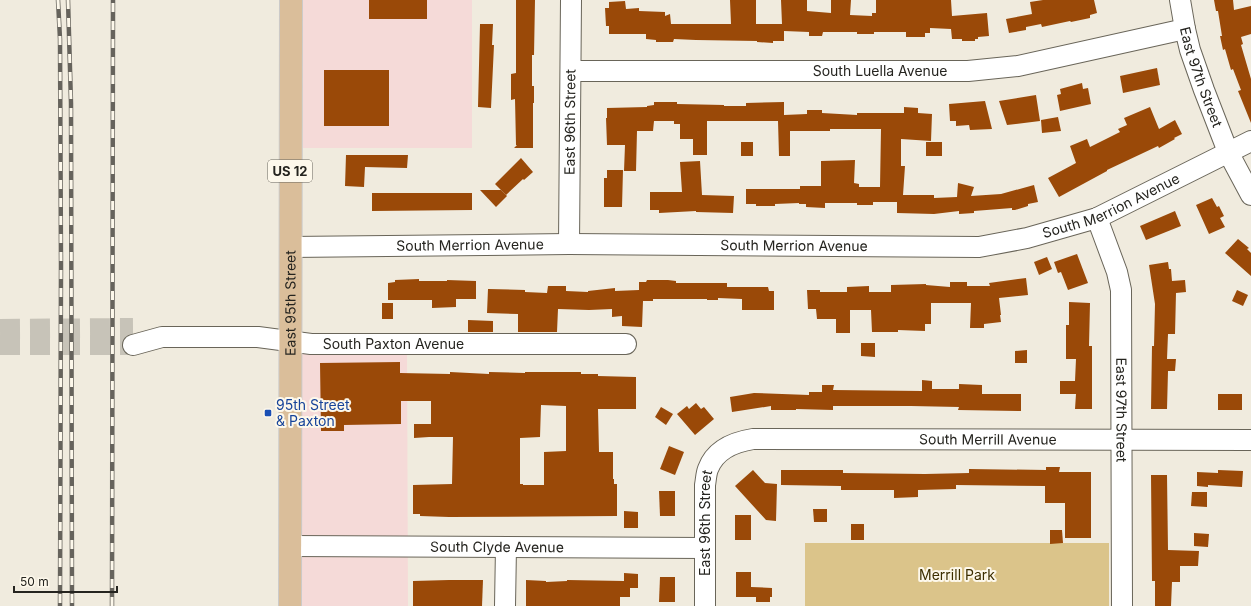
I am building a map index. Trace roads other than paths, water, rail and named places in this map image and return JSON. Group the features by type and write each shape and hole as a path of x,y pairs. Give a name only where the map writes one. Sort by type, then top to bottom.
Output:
{"main road":[{"name":"East 95th Street","path":"290,0 290,606"}],"street":[{"name":"East 96th Street","path":"569,244 571,0"},
{"name":"East 97th Street","path":"1180,0 1185,29 1204,90 1228,152"},
{"name":"South Luella Avenue","path":"571,71 968,71 1018,66 1185,29"},
{"path":"1251,141 1228,152 1251,195"},
{"name":"South Merrion Avenue","path":"290,247 569,244 979,247 1027,238 1097,218 1228,152"},
{"name":"East 97th Street","path":"1097,218 1122,290 1122,606"},
{"name":"South Paxton Avenue","path":"133,336 258,337 311,344 626,344"},
{"name":"South Merrill Avenue","path":"726,447 739,441 753,439 1251,440"},
{"name":"East 96th Street","path":"705,606 705,485 708,470 714,459 726,447"},
{"name":"South Clyde Avenue","path":"290,546 705,548"},
{"path":"505,606 506,547"}],"tunnel":[{"path":"0,329 133,328"},
{"path":"0,345 133,345"}],"railway":[{"path":"58,0 60,39 61,264 60,606"},
{"path":"68,0 71,103 72,606"},
{"path":"112,606 113,0"}],"place":[{"name":"95th Street & Paxton","path":"268,413"}],"park label":[{"name":"Merrill Park","path":"957,575"}]}
